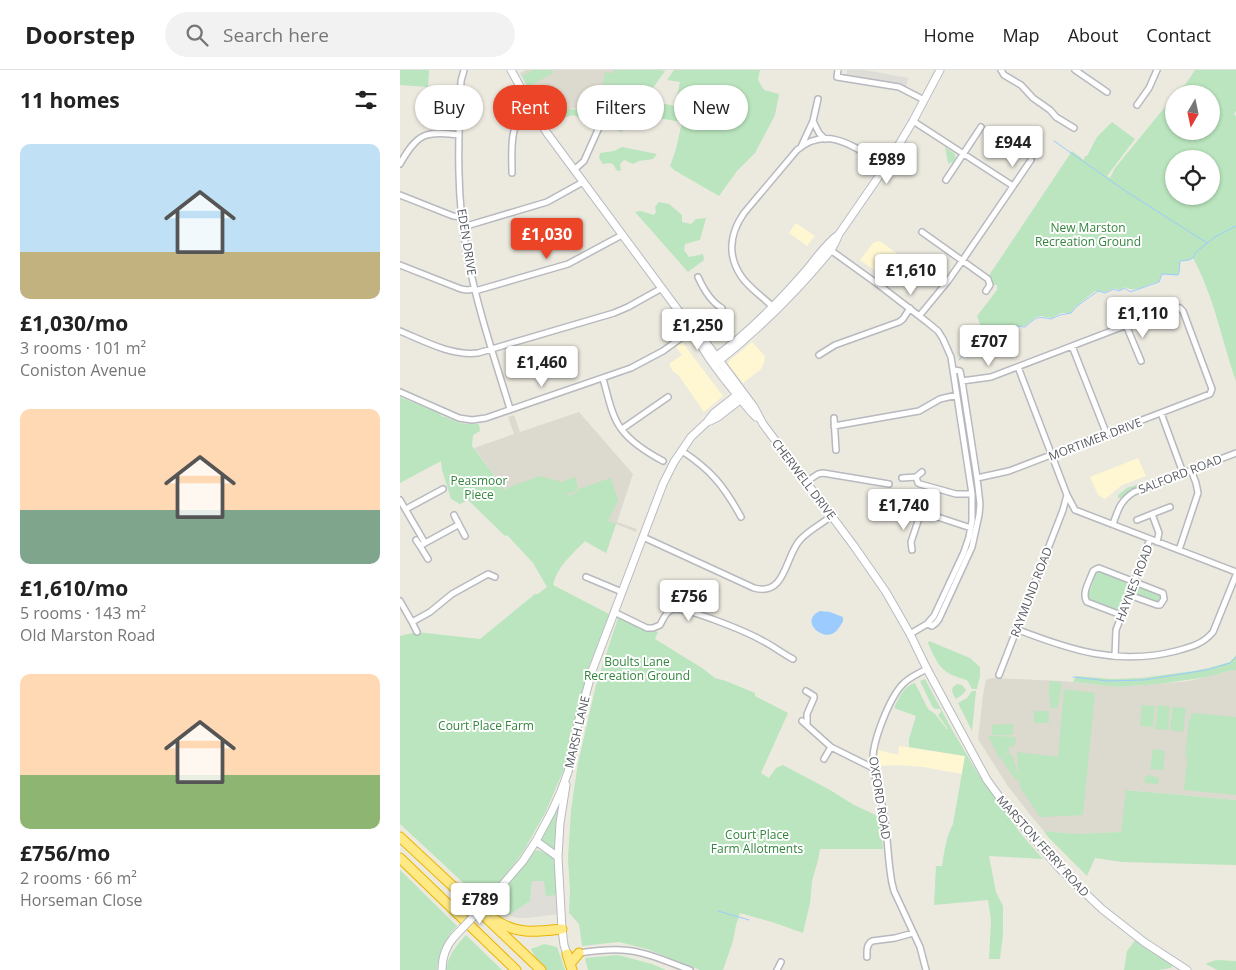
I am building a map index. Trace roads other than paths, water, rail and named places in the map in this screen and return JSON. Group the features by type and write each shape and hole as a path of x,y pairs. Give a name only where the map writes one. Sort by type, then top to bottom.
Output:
{"highway":[{"path":"400,838 541,970"},
{"path":"400,858 515,969"},
{"path":"460,893 502,925 516,930 535,932 562,929"},
{"path":"571,967 579,952"},
{"path":"567,954 571,967"}],"main road":[{"name":"CHERWELL DRIVE","path":"511,70 519,85"},
{"path":"715,362 752,331 783,300 801,276 828,248 831,240 839,234 886,166 940,70"},
{"name":"CHERWELL DRIVE","path":"545,130 694,332 706,344 715,362 741,395 754,407 763,424"},
{"path":"752,331 772,307 783,300"},
{"name":"CHERWELL DRIVE","path":"741,395 747,407 763,424 876,578 910,634"},
{"name":"MARSH LANE","path":"442,970 445,950 450,942 523,861 552,811 568,772 578,723 590,679 663,484 674,462 691,437 707,422 714,412 726,408 741,395"},
{"name":"MARSTON FERRY ROAD","path":"910,634 987,780 1009,810 1061,870 1096,905 1133,934 1187,970"},
{"path":"567,954 562,929 558,857 560,823 568,772"},
{"path":"536,841 558,857"}],"street":[{"name":"EDEN DRIVE","path":"464,70 461,81 459,135 459,183 463,227 475,290 510,409"},
{"path":"838,70 837,77 899,87 924,100"},
{"path":"1001,70 1004,75 1021,85 1032,98 1074,128"},
{"path":"1075,70 1107,92"},
{"path":"1084,76 1087,70"},
{"path":"1137,105 1149,88 1157,70"},
{"path":"772,307 741,275 732,254 732,237 744,213 800,148 813,121 818,99"},
{"path":"813,121 819,133 825,139"},
{"path":"913,121 1013,186"},
{"path":"946,180 981,127"},
{"path":"512,173 515,150 513,137 514,130"},
{"path":"574,170 584,161 598,130"},
{"path":"400,164 415,142 424,136 435,133 459,135"},
{"path":"800,148 825,139 842,141 849,143 886,166"},
{"path":"920,315 948,281 1031,160"},
{"path":"463,227 547,202 583,182"},
{"path":"400,194 453,216 462,217"},
{"path":"922,232 988,279 990,285 986,291"},
{"path":"400,265 461,289 475,290 568,264 622,235"},
{"path":"828,248 920,315 938,331 950,352 954,370 972,494 973,514 971,528 964,552 934,616 927,624 910,634"},
{"path":"400,392 450,414 464,419 475,420 486,418 630,368 649,360 722,312 721,307 716,304 705,290 698,277"},
{"path":"400,331 445,349 460,353 478,353 621,310 662,288"},
{"name":"MORTIMER DRIVE","path":"977,478 1010,472 1210,394 1212,389 1183,311 1174,307 1126,325"},
{"path":"819,354 835,345 899,322 910,308"},
{"path":"962,381 991,377 1126,325 1141,361"},
{"path":"1072,346 1107,435"},
{"path":"1018,367 1067,495 1075,510"},
{"path":"927,624 932,626 936,623 944,609 972,547 979,515 980,504 977,478 962,381 960,371 954,370"},
{"path":"603,378 612,410 622,429 635,443 663,461"},
{"path":"834,426 919,411 937,400 958,395"},
{"path":"622,429 668,396"},
{"path":"1161,414 1183,473"},
{"path":"834,418 836,450"},
{"path":"682,451 714,476 724,488 741,517"},
{"name":"SALFORD ROAD","path":"1113,524 1121,504 1125,498 1134,492 1236,453"},
{"path":"1179,550 1198,493 1191,470"},
{"path":"902,478 916,477 922,472"},
{"path":"806,482 823,473 889,484"},
{"path":"916,477 920,484 956,494 972,494"},
{"path":"406,509 443,489"},
{"name":"RAYMUND ROAD","path":"999,675 1063,510 1067,495"},
{"path":"400,500 406,509 428,559"},
{"path":"898,504 971,528"},
{"path":"1137,520 1170,507"},
{"path":"1016,629 1076,650 1115,656 1137,657 1170,652 1199,644 1208,638 1216,626 1236,573 1075,510 1068,508 1063,510"},
{"path":"912,550 911,542 920,512"},
{"path":"973,514 979,515"},
{"path":"1152,514 1159,533 1157,542"},
{"path":"454,515 465,536"},
{"path":"643,537 760,590 771,588 778,582 799,542 832,516"},
{"path":"423,545 458,525"},
{"name":"HAYNES ROAD","path":"1115,656 1116,630 1150,539"},
{"path":"416,540 423,545"},
{"path":"1121,615 1085,600 1084,595 1093,571 1099,568 1163,593 1164,599 1160,605 1157,605 1129,595"},
{"path":"412,622 430,612 452,594 488,574 496,577"},
{"path":"586,577 622,592"},
{"path":"400,601 416,632"},
{"path":"614,612 650,629 660,625 670,610 686,610 758,638 793,659"},
{"name":"OXFORD ROAD","path":"926,970 920,947 892,883 885,823 873,768 873,752 874,744 890,704 904,682 927,669"},
{"path":"806,691 814,696 814,698 804,722 831,748 873,768"},
{"path":"824,759 831,748"},
{"path":"867,957 868,946 872,941 913,933"},
{"path":"567,954 623,950 654,957 690,970"},
{"path":"777,970 781,962"}],"water":[{"path":"820,611 830,612 843,617 843,621 834,633 822,634 814,628 812,619"}],"waterway":[{"path":"1054,141 1127,192 1207,243"},
{"path":"959,360 971,345 984,346 999,336 1011,333 1016,326 1025,327 1037,318 1051,319 1071,313 1077,306 1098,291 1105,293 1114,289 1119,291 1125,288 1130,292 1159,282 1162,274 1178,275 1180,261 1193,258 1196,252 1215,237 1236,226"},
{"path":"1073,677 1108,681 1144,680 1206,670 1230,663 1236,657"},
{"path":"718,911 749,920"}],"park label":[{"name":"New Marston Recreation Ground","path":"1088,234"},
{"name":"Peasmoor Piece","path":"479,487"},
{"name":"Boults Lane Recreation Ground","path":"637,668"},
{"name":"Court Place Farm","path":"486,725"},
{"name":"Court Place Farm Allotments","path":"757,841"}]}
